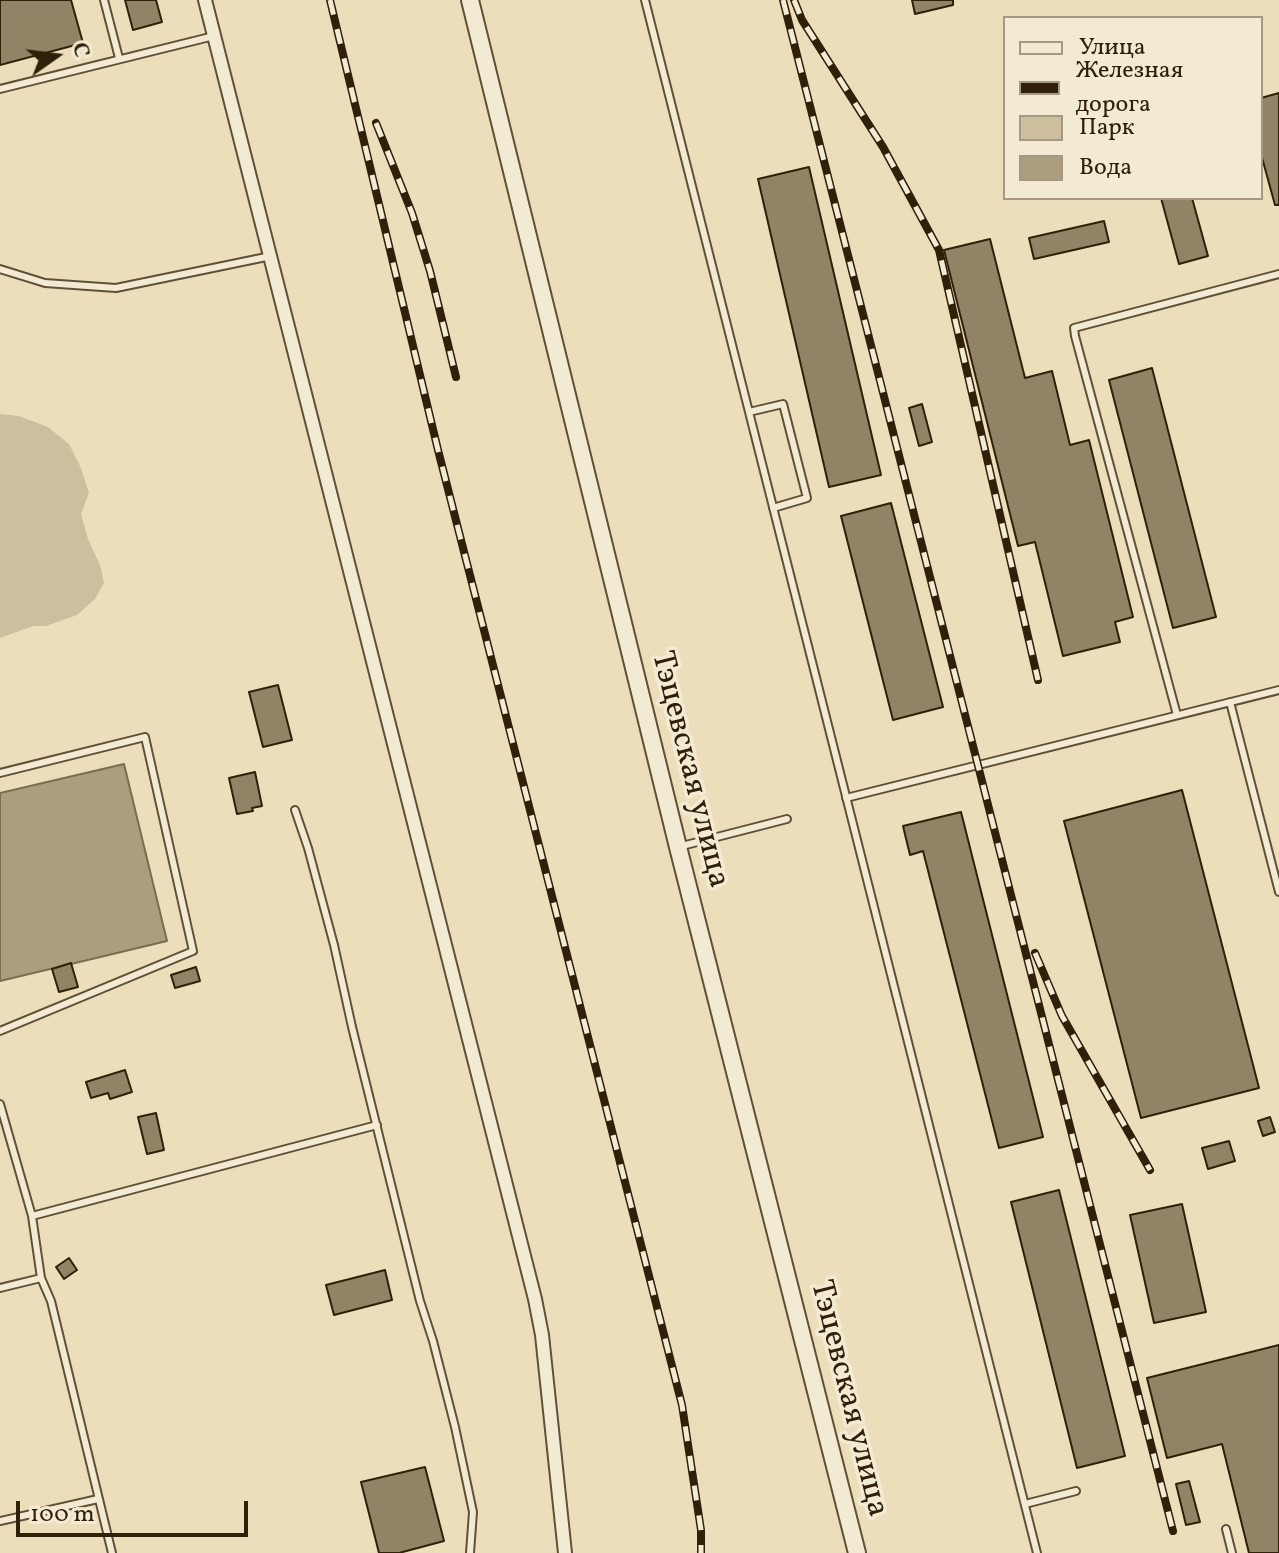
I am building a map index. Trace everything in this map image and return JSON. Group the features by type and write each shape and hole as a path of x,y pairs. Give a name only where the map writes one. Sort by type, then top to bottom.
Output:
{"street":[{"path":"205,0 535,1299 542,1335 565,1553"},
{"name":"Тэцевская улица","path":"470,0 678,847 857,1553"}],"lane":[{"path":"104,0 119,58"},
{"path":"645,0 1037,1553"},
{"path":"0,89 214,36"},
{"path":"0,269 45,283 116,288 271,256"},
{"path":"1177,715 1074,328 1279,274"},
{"path":"749,412 783,404 787,418 807,498 773,508"},
{"path":"846,798 1279,690"},
{"path":"1230,702 1279,892"},
{"path":"0,773 145,737 193,951 0,1031"},
{"path":"295,810 334,945 420,1301 455,1427 473,1512 470,1553"},
{"path":"678,847 787,819"},
{"path":"0,1104 32,1216 41,1278 51,1301 112,1553"},
{"path":"32,1216 377,1125"},
{"path":"0,1288 41,1278"},
{"path":"1025,1504 1076,1491"},
{"path":"0,1521 98,1499"},
{"path":"1226,1529 1232,1553"}],"green space":[{"path":"0,414 19,416 48,427 69,444 89,493 81,514 104,583 95,599 77,615 0,638"}],"water":[{"path":"124,764 167,941 0,981 0,793"}],"building":[{"path":"0,0 71,0 83,43 0,65"},
{"path":"125,0 156,0 162,22 133,30"},
{"path":"912,0 953,0 953,5 915,14"},
{"path":"1279,93 1279,205 1275,205 1263,161 1263,97"},
{"path":"809,167 881,475 829,487 758,179"},
{"path":"1162,200 1193,200 1208,256 1179,264"},
{"path":"1104,221 1109,242 1034,259 1029,238"},
{"path":"990,239 1025,378 1052,371 1070,445 1089,440 1133,617 1115,622 1120,642 1063,656 1035,542 1018,546 944,250"},
{"path":"1152,368 1216,617 1173,628 1109,380"},
{"path":"922,404 932,442 919,446 909,408"},
{"path":"891,503 943,707 893,720 841,516"},
{"path":"278,685 292,740 263,747 249,692"},
{"path":"255,772 262,806 237,814 229,778"},
{"path":"1182,790 1259,1088 1141,1118 1064,821"},
{"path":"961,812 1043,1137 999,1148 923,851 910,855 903,826"},
{"path":"71,963 78,987 59,992 52,969"},
{"path":"196,967 200,981 175,988 171,975"},
{"path":"125,1070 132,1092 110,1099 108,1093 91,1098 86,1082"},
{"path":"156,1113 164,1150 147,1154 138,1117"},
{"path":"1270,1117 1275,1132 1263,1136 1258,1121"},
{"path":"1229,1141 1235,1161 1208,1169 1202,1148"},
{"path":"1059,1190 1125,1456 1077,1468 1011,1202"},
{"path":"1182,1204 1206,1312 1154,1323 1130,1215"},
{"path":"69,1258 77,1270 64,1279 56,1267"},
{"path":"385,1270 392,1300 334,1315 326,1285"},
{"path":"1279,1345 1279,1553 1249,1553 1222,1444 1167,1458 1147,1378"},
{"path":"425,1467 444,1541 399,1553 379,1553 361,1482"},
{"path":"1189,1481 1200,1522 1186,1525 1176,1484"}],"railway":[{"path":"330,0 438,450 682,1405 701,1530 701,1553"},
{"path":"783,0 1173,1531"},
{"path":"794,0 802,20 883,147 939,250 1038,680"},
{"path":"376,123 412,213 456,377"},
{"path":"1035,953 1062,1016 1150,1170"}]}
